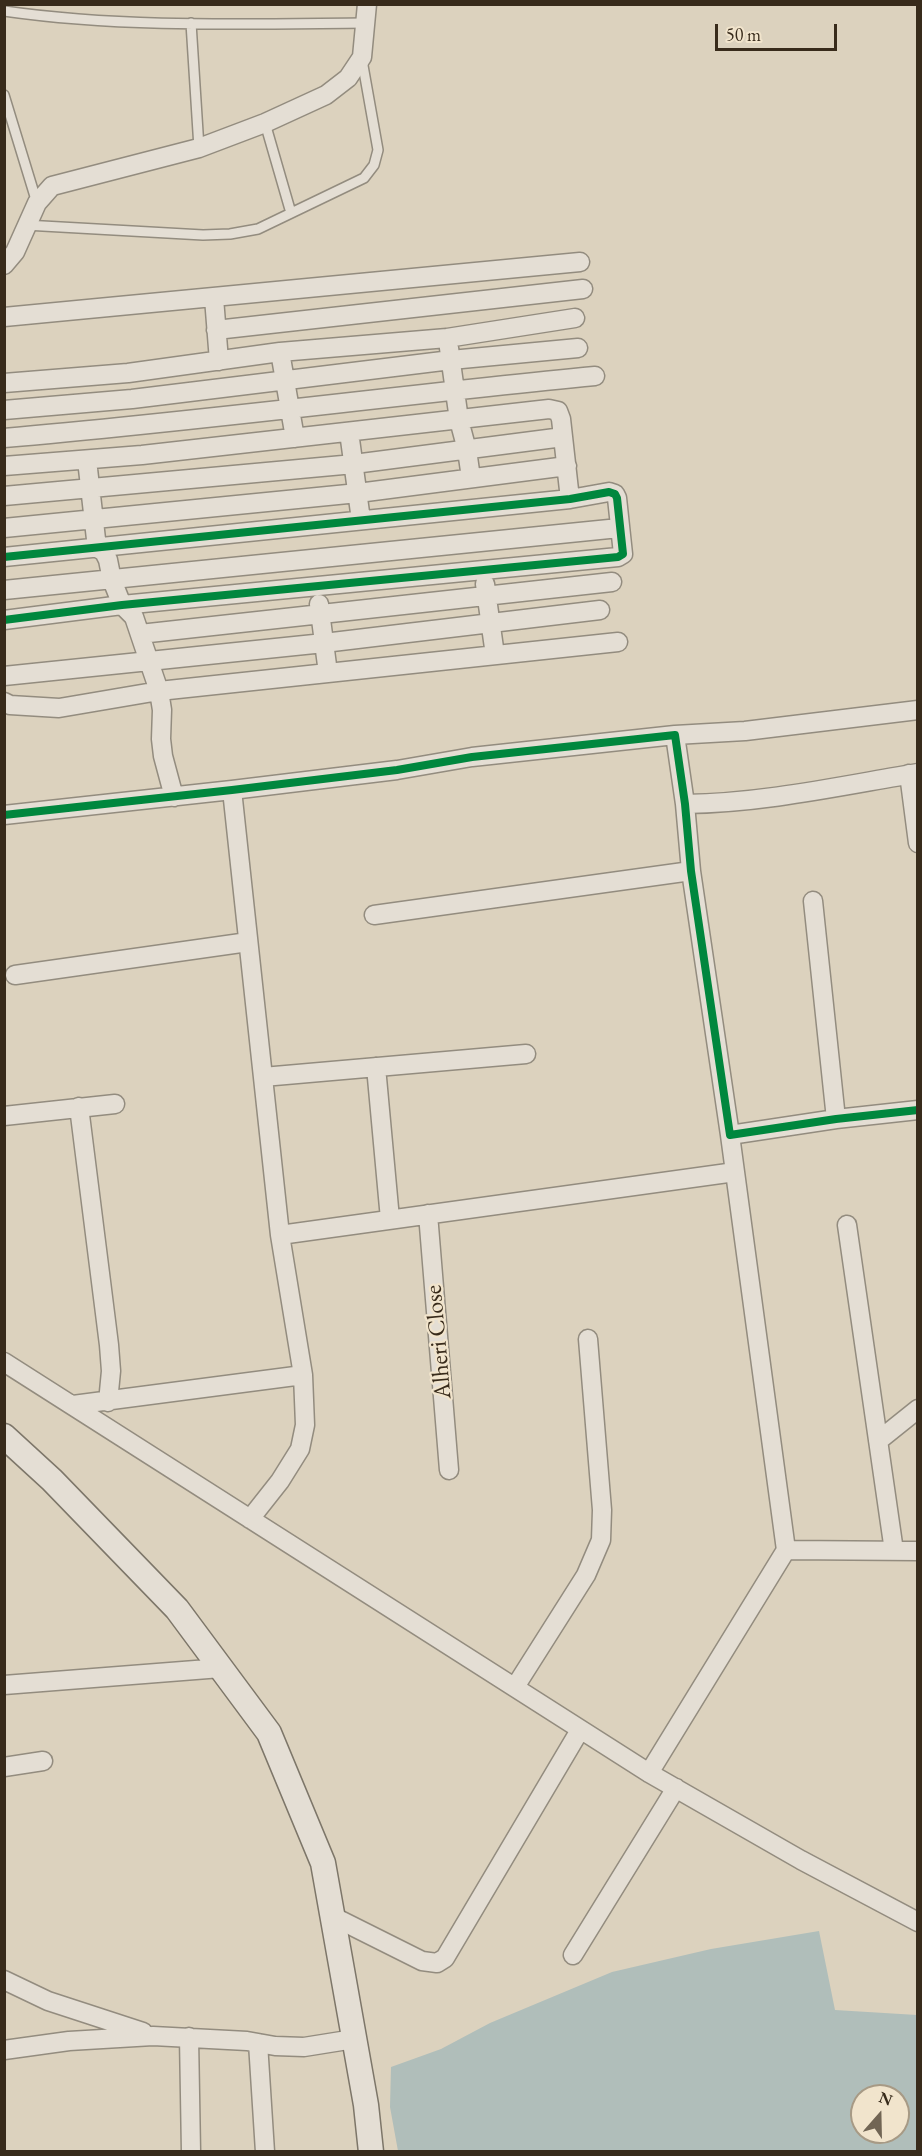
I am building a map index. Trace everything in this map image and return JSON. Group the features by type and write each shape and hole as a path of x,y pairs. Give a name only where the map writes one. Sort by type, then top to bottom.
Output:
{"street":[{"path":"4,265 15,252 25,225 37,203 52,186 199,148 266,123 326,95 348,78 362,57 367,4"},
{"path":"4,317 580,262"},
{"path":"216,330 583,289"},
{"path":"214,298 219,361"},
{"path":"4,383 128,374 280,352 447,338 574,318"},
{"path":"447,338 459,420 471,478"},
{"path":"4,410 132,399 450,360 579,348"},
{"path":"280,352 294,438"},
{"path":"128,374 142,455"},
{"path":"4,438 137,426 455,389 595,376"},
{"path":"4,466 142,455 549,409 558,411 570,499"},
{"path":"350,432 361,520"},
{"path":"4,496 354,464 563,437"},
{"path":"87,460 97,548"},
{"path":"4,528 358,493 567,466"},
{"path":"4,557 570,499 609,492 615,494 623,554 618,558 122,605 4,620"},
{"path":"4,590 619,528"},
{"path":"97,548 104,552 108,560 112,580 122,605 134,617 159,691 162,710 160,739 174,796"},
{"path":"484,570 495,655"},
{"path":"140,634 612,582"},
{"path":"316,587 328,673"},
{"path":"4,676 324,643 600,610"},
{"path":"4,702 10,705 59,708 159,691 618,642"},
{"path":"4,815 397,770 507,753 675,735 745,731 918,710"},
{"path":"649,1773 786,1550 730,1135 691,871 685,804 675,735"},
{"path":"685,804 711,804 815,792 913,774 918,843"},
{"path":"232,790 280,1234 303,1374 305,1425 300,1449 250,1519"},
{"path":"374,915 691,871"},
{"path":"813,901 836,1119"},
{"path":"15,975 248,942"},
{"path":"263,1077 526,1054"},
{"path":"376,1067 390,1219"},
{"path":"4,1116 115,1104"},
{"path":"79,1107 109,1344 111,1371 108,1402"},
{"path":"730,1135 836,1119 918,1110"},
{"path":"280,1234 735,1172"},
{"name":"Alheri Close","path":"428,1214 449,1470"},
{"path":"847,1225 894,1551"},
{"path":"514,1688 586,1575 601,1540 602,1510 588,1339"},
{"path":"4,1362 649,1773 801,1860 918,1922"},
{"path":"73,1405 303,1374"},
{"path":"878,1441 918,1409"},
{"path":"4,1436 52,1480 177,1609 269,1733 323,1863 366,2105 371,2151"},
{"path":"786,1550 918,1551"},
{"path":"4,1685 221,1668"},
{"path":"332,1916 422,1961 437,1963 445,1958 580,1730"},
{"path":"4,1767 43,1761"},
{"path":"573,1955 676,1788"},
{"path":"4,1980 48,2001 153,2036"},
{"path":"4,2050 69,2041 153,2036 304,2047 354,2039"},
{"path":"189,2037 191,2151"},
{"path":"258,2043 265,2151"}],"lane":[{"path":"4,11 58,18 191,23 365,23"},
{"path":"191,23 199,148"},
{"path":"25,225 202,235 230,234 258,229 364,178 374,165 378,150 362,57"},
{"path":"4,95 37,203"},
{"path":"266,123 291,213"}],"shaded area":[{"path":"819,1931 835,2010 917,2015 917,2151 398,2151 390,2107 391,2067 441,2049 490,2023 612,1972 711,1949"}],"cycle path":[{"path":"4,557 570,499 609,492 615,494 617,498 623,554 618,557 122,605 4,620"},
{"path":"4,815 397,770 472,757 675,735 685,804 691,871 730,1135 836,1119 918,1110"}]}
